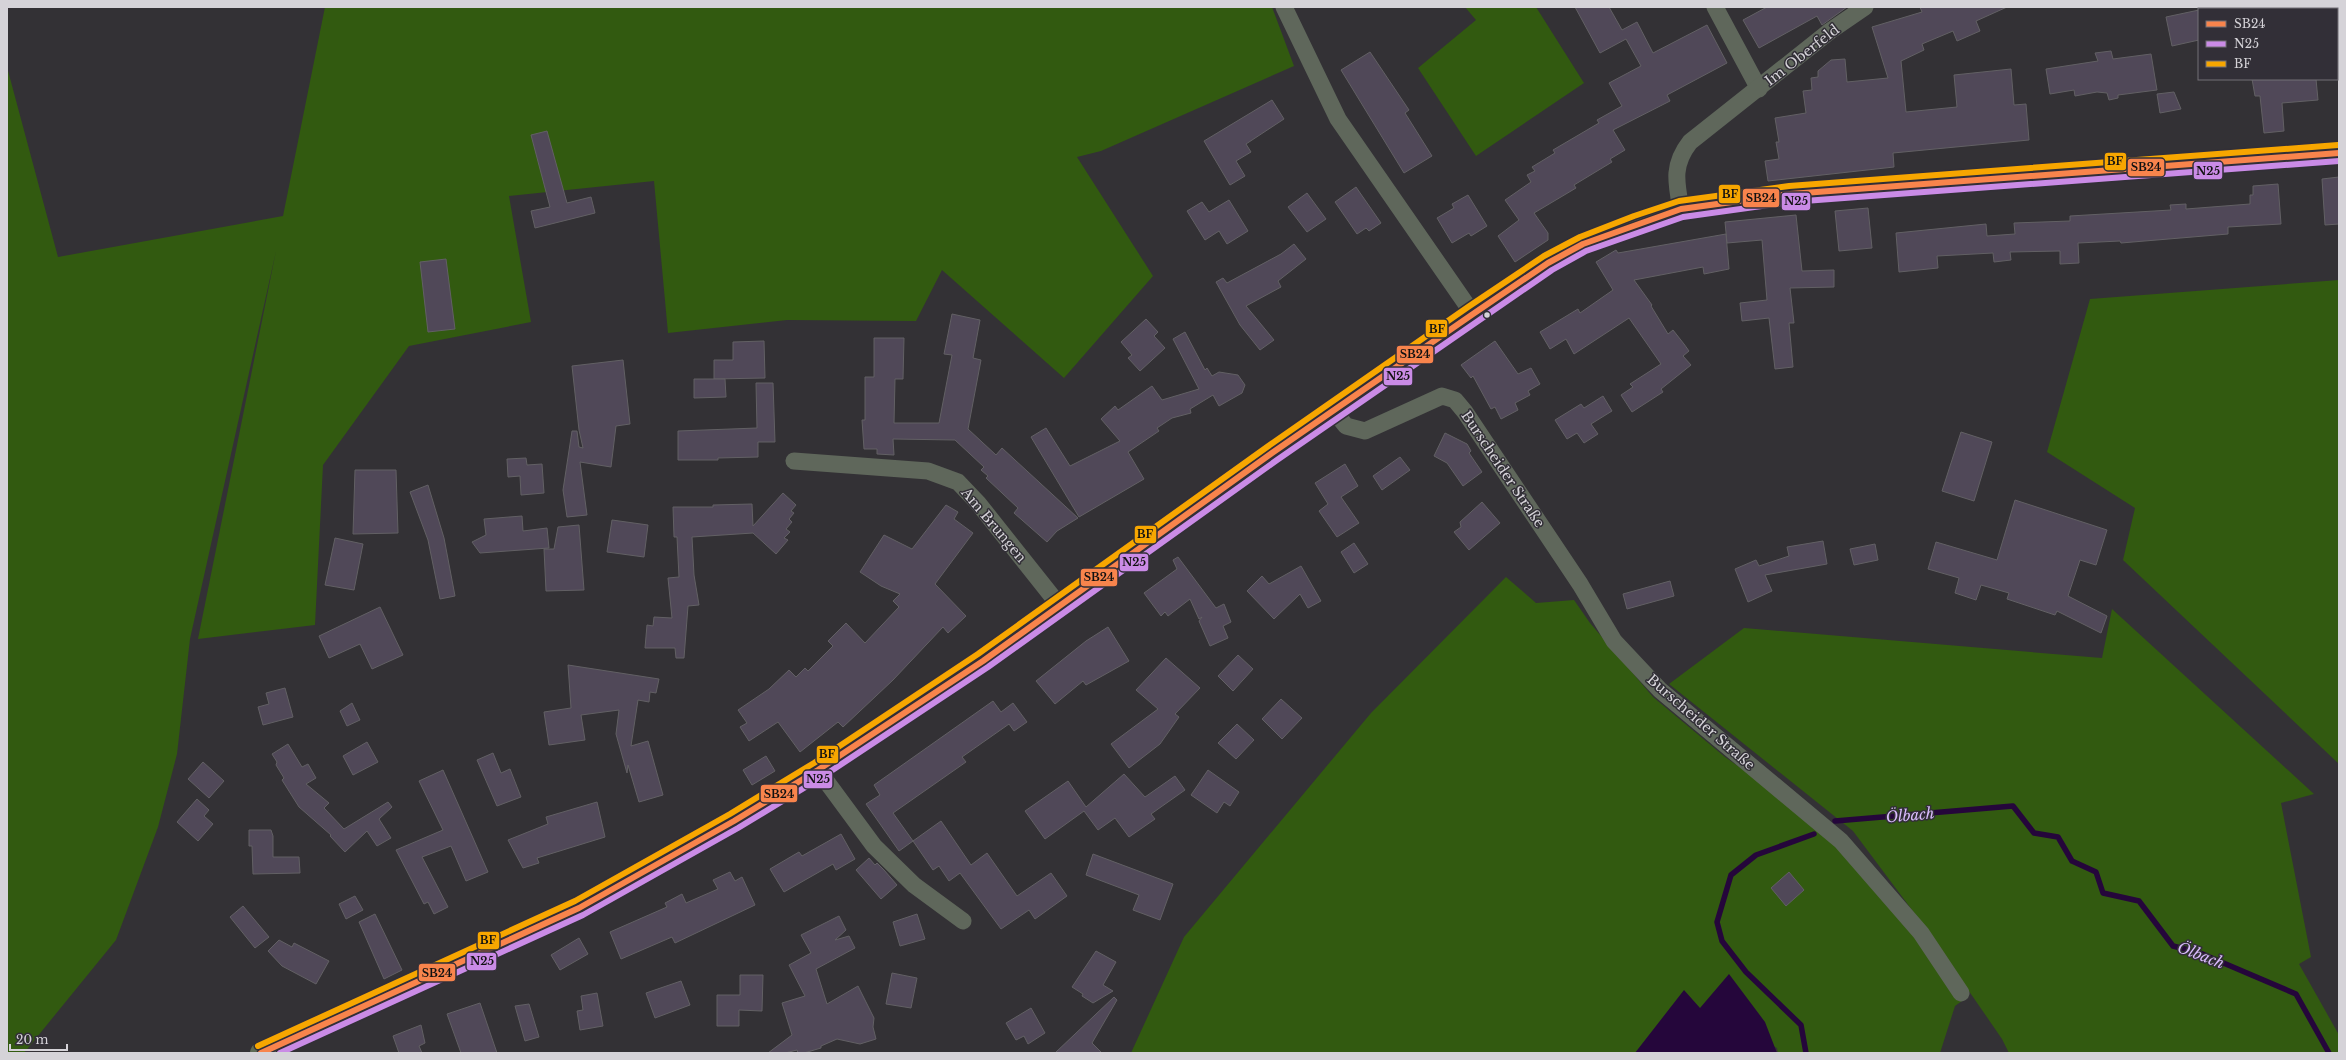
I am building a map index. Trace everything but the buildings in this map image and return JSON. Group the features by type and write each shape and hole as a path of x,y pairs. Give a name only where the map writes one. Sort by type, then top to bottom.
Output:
{"main road":[{"path":"261,1053 579,908 728,825 818,770 984,661 1059,605 1334,410 1473,314 1548,264 1583,244 1637,223 1681,209 1790,194 2339,153"}],"street":[{"path":"1284,7 1338,119 1473,314"},
{"name":"Im Oberfeld","path":"1715,7 1759,89"},
{"name":"Im Oberfeld","path":"1681,209 1677,170 1680,154 1690,142 1759,89 1830,31 1866,7"},
{"name":"Burscheider Straße","path":"1334,410 1346,426 1365,431 1442,396 1455,400 1465,412 1580,584 1614,641 1660,690 1841,841 1921,934 1960,992"},
{"name":"Am Brungen","path":"794,461 928,471 958,482 978,503 1059,605"},
{"path":"818,770 874,846 914,885 963,921"}],"green space":[{"path":"325,7 1272,7 1294,66 1101,151 1077,157 1153,276 1064,378 942,270 916,321 787,320 668,333 654,181 509,196 531,322 409,346 323,465 315,625 198,639 276,251 190,639 177,754 158,827 116,940 24,1053 7,1053 7,67 58,257 283,216"},
{"path":"1465,7 1536,7 1584,83 1476,156 1418,68 1476,20"},
{"path":"2339,280 2339,764 2123,560 2135,508 2047,452 2090,299"},
{"path":"1506,577 1536,603 1574,600 1590,623 1653,697 1725,757 1823,826 1892,906 1962,1001 1955,1006 1940,1053 1778,1053 1777,1048 1700,1009 1684,991 1635,1053 1131,1053 1184,937 1371,713"},
{"path":"2112,609 2314,794 2281,803 2311,957 2299,964 2339,1035 2339,1053 2009,1053 2002,1039 1924,926 1853,831 1669,684 1744,628 2102,658"}],"shaded area":[{"path":"1729,974 1765,1022 1777,1053 1635,1053 1684,990 1700,1008"}],"waterway":[{"name":"Ölbach","path":"1835,821 2013,806 2034,833 2058,837 2072,861 2096,872 2103,893 2139,901 2173,946 2200,953 2296,994 2329,1053"},
{"name":"Ölbach","path":"1806,1053 1801,1025 1746,972 1722,941 1717,922 1731,875 1756,855 1814,834"}],"transit line":[{"name":"BF","path":"258,1046 575,901 730,814 814,763 978,654 1267,447 1468,307 1544,256 1580,237 1634,216 1679,201 1789,186 2338,145"},
{"name":"SB24","path":"261,1053 579,908 734,821 818,770 983,661 1272,453 1473,314 1548,263 1583,244 1681,209 1790,194 2339,153"},
{"name":"N25","path":"280,1053 583,915 738,828 822,777 988,667 1277,460 1552,270 1586,251 1683,217 1791,202 2339,161"}]}
